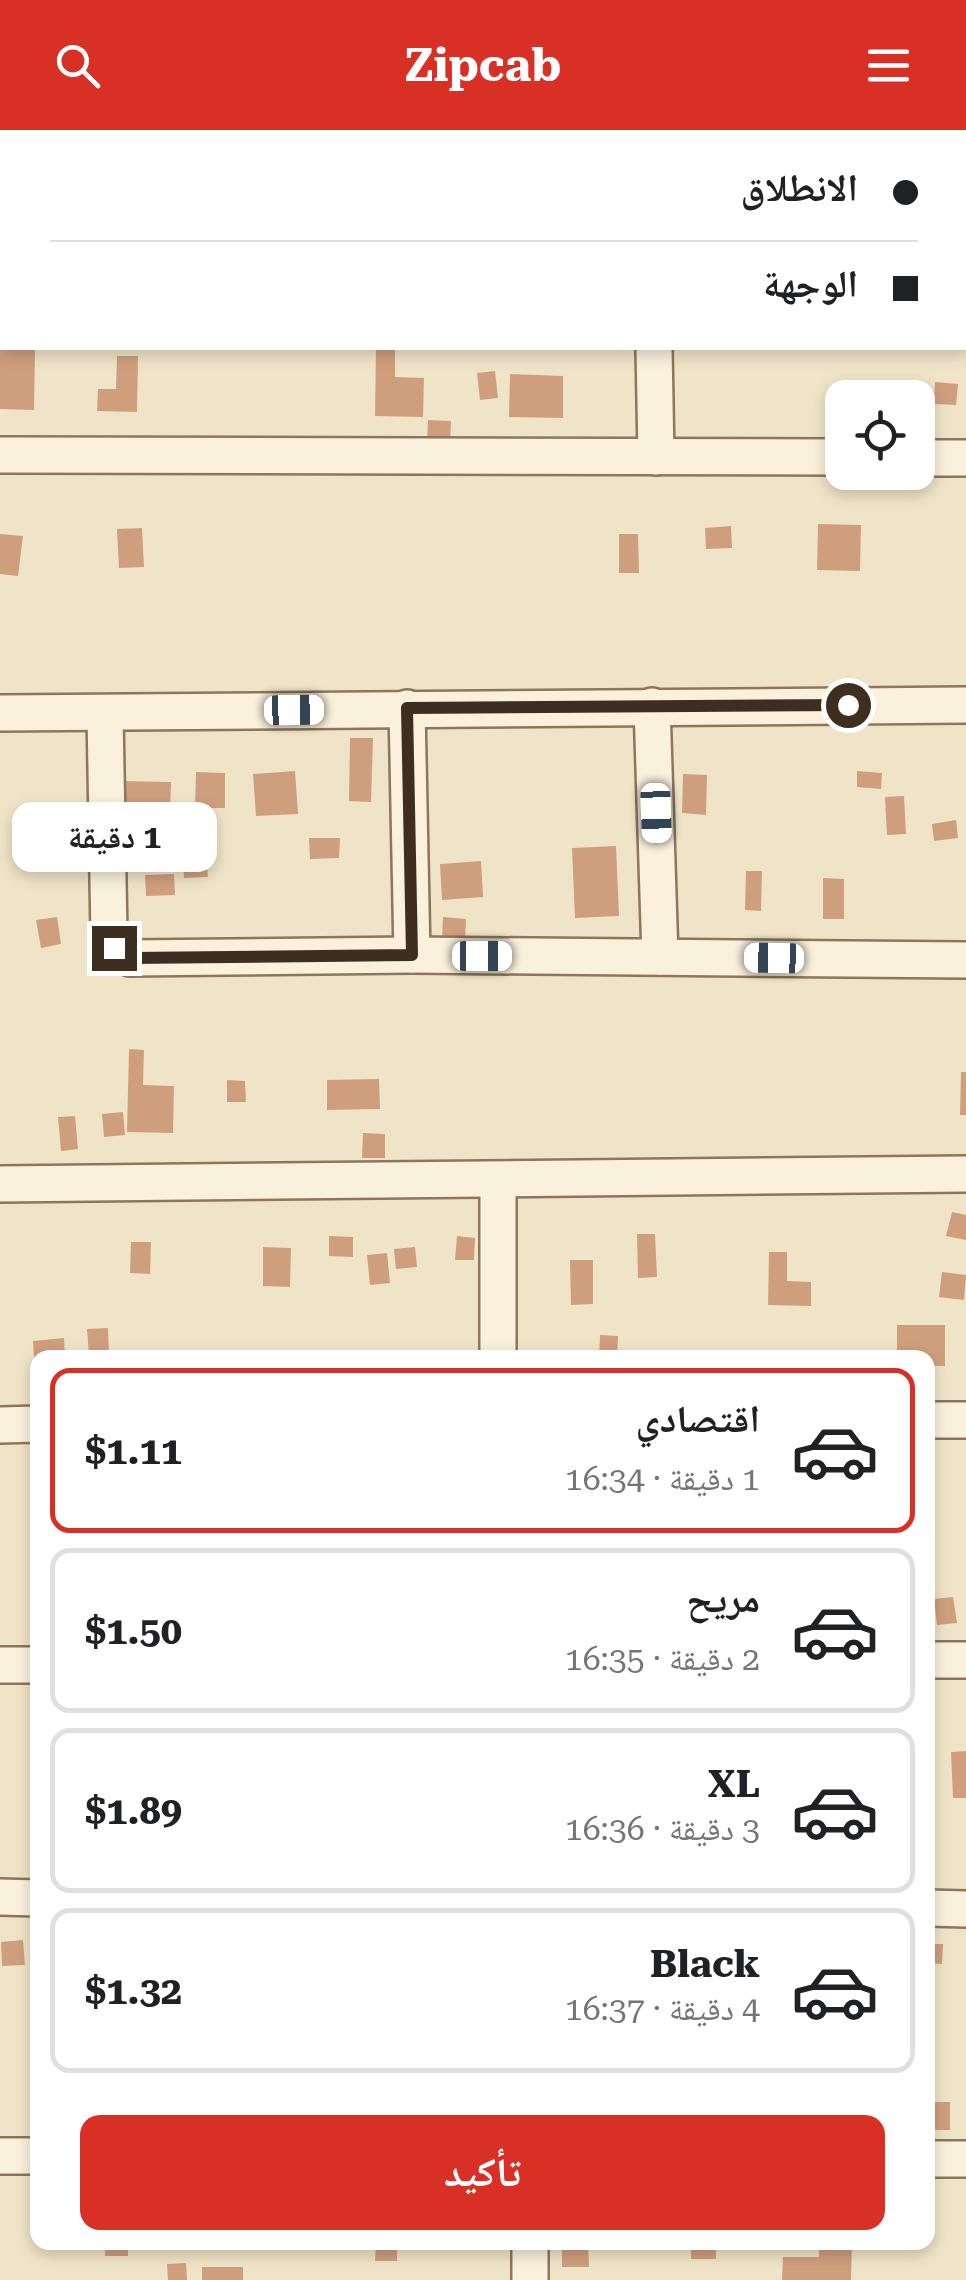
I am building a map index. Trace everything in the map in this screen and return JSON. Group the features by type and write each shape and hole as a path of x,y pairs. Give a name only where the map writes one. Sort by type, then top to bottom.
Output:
{"street":[{"path":"654,350 656,457"},
{"path":"0,455 825,458"},
{"path":"935,458 966,458"},
{"path":"0,713 966,704"},
{"path":"652,706 660,957"},
{"path":"407,708 412,955"},
{"path":"105,714 109,934 114,948 130,958 412,955 966,960"},
{"path":"0,1184 966,1174"},
{"path":"498,1181 498,1350"},
{"path":"935,1420 966,1420"},
{"path":"0,1425 30,1424"},
{"path":"935,1660 966,1660"},
{"path":"0,1665 30,1665"},
{"path":"0,1897 30,1898"},
{"path":"935,1908 966,1909"},
{"path":"0,2156 30,2156"},
{"path":"935,2160 966,2160"},
{"path":"530,2250 530,2280"}],"building":[{"path":"0,350 35,350 34,410 0,409"},
{"path":"376,350 395,350 395,377 424,378 423,417 375,416"},
{"path":"117,356 138,356 137,412 97,411 98,389 116,389"},
{"path":"495,371 498,398 480,400 477,373"},
{"path":"510,374 563,376 563,418 509,417"},
{"path":"935,382 958,384 956,405 935,404"},
{"path":"428,420 451,421 450,444 427,443"},
{"path":"818,524 861,525 860,571 817,570"},
{"path":"731,526 732,548 706,549 705,528"},
{"path":"142,528 144,567 119,568 117,529"},
{"path":"0,534 23,536 18,576 0,574"},
{"path":"619,534 638,534 639,573 619,573"},
{"path":"350,738 373,738 371,802 349,801"},
{"path":"295,771 298,814 256,816 253,774"},
{"path":"857,771 882,773 881,789 857,787"},
{"path":"196,772 225,773 225,808 195,808"},
{"path":"683,774 707,775 706,815 682,813"},
{"path":"120,781 171,782 170,815 119,813"},
{"path":"904,796 906,834 887,835 885,797"},
{"path":"956,820 958,838 934,841 932,824"},
{"path":"309,838 340,838 339,858 310,859"},
{"path":"616,846 619,916 575,918 572,848"},
{"path":"206,855 208,877 184,878 183,856"},
{"path":"481,861 483,897 442,900 440,864"},
{"path":"746,871 762,871 761,911 745,910"},
{"path":"174,874 175,895 146,896 145,875"},
{"path":"823,878 844,879 844,919 823,919"},
{"path":"57,917 61,944 41,948 36,920"},
{"path":"443,917 466,919 465,940 442,939"},
{"path":"129,1049 144,1050 143,1085 174,1086 173,1133 127,1132"},
{"path":"961,1072 966,1072 966,1115 960,1115"},
{"path":"379,1079 380,1109 327,1110 327,1080"},
{"path":"227,1080 245,1081 246,1102 227,1102"},
{"path":"123,1112 125,1135 104,1137 102,1114"},
{"path":"75,1116 78,1149 61,1151 58,1117"},
{"path":"363,1133 385,1134 385,1158 362,1158"},
{"path":"952,1212 966,1215 966,1240 946,1236"},
{"path":"637,1234 655,1234 657,1277 638,1278"},
{"path":"329,1236 353,1237 353,1257 329,1256"},
{"path":"457,1236 475,1238 474,1260 455,1260"},
{"path":"131,1242 151,1242 150,1274 130,1273"},
{"path":"263,1247 291,1248 290,1287 263,1286"},
{"path":"415,1247 417,1267 396,1269 394,1249"},
{"path":"769,1252 787,1252 787,1281 811,1282 811,1306 768,1305"},
{"path":"387,1253 390,1283 370,1285 367,1255"},
{"path":"570,1260 593,1260 593,1304 571,1305"},
{"path":"942,1272 966,1275 964,1300 939,1297"},
{"path":"897,1325 945,1325 945,1366 935,1366 935,1350 897,1350"},
{"path":"108,1328 109,1350 89,1350 87,1329"},
{"path":"600,1335 618,1336 617,1350 599,1350"},
{"path":"64,1338 65,1350 34,1350 33,1341"},
{"path":"953,1597 957,1623 937,1625 935,1599"},
{"path":"966,1751 966,1798 953,1798 951,1752"},
{"path":"23,1940 25,1965 2,1966 1,1942"},
{"path":"935,1944 943,1944 942,1964 935,1964"},
{"path":"935,2102 950,2102 950,2130 935,2130"},
{"path":"105,2250 128,2250 128,2256 105,2256"},
{"path":"376,2250 397,2250 397,2261 375,2261"},
{"path":"562,2250 588,2250 589,2267 562,2267"},
{"path":"691,2250 716,2250 716,2259 691,2259"},
{"path":"819,2250 852,2250 851,2280 782,2280 783,2257 819,2257"},
{"path":"186,2263 187,2280 168,2280 167,2264"},
{"path":"202,2267 243,2267 243,2280 202,2280"}],"route":[{"path":"114,948 130,958 412,955 407,708 848,705"}]}
